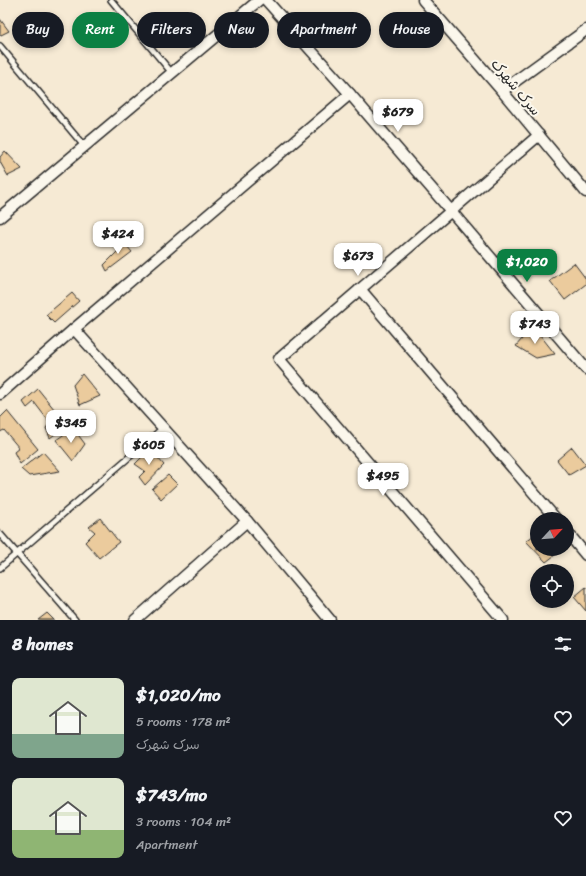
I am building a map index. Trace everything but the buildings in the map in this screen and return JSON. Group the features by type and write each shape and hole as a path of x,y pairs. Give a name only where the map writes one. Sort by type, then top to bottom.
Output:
{"street":[{"path":"0,218 259,0"},
{"path":"266,0 350,94 586,369"},
{"name":"سرک شهرک","path":"423,0 502,91 586,192"},
{"path":"502,91 586,30"},
{"path":"0,394 350,94"},
{"path":"503,620 279,359 539,135"},
{"path":"360,289 550,512"},
{"path":"74,329 247,521 330,620"},
{"path":"134,620 247,521"},
{"path":"574,540 586,555"}],"lane":[{"path":"111,0 172,73"},
{"path":"0,46 84,146"},
{"path":"0,568 163,428"},
{"path":"0,534 75,620"}]}
